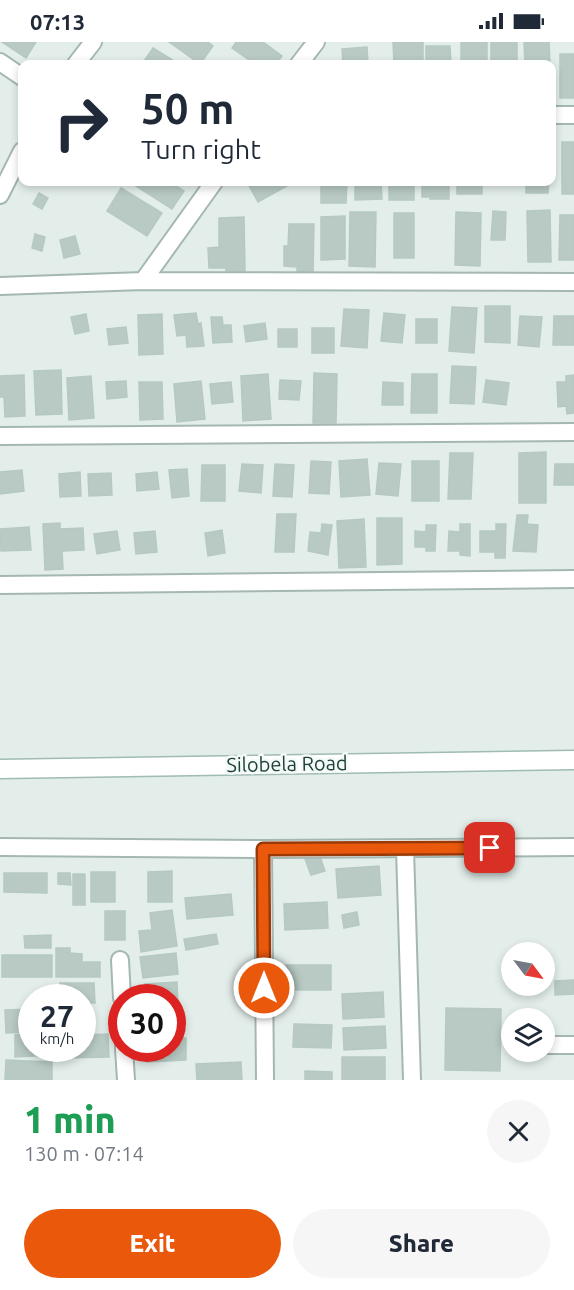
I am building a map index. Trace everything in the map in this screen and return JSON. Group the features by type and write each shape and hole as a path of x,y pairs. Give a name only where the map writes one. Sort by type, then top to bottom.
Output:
{"street":[{"path":"79,60 93,42"},
{"path":"302,60 316,42"},
{"path":"0,62 18,74"},
{"path":"556,115 574,115"},
{"path":"0,195 18,159"},
{"path":"143,281 211,186"},
{"path":"0,286 143,281 574,282"},
{"path":"0,436 574,432"},
{"path":"0,585 574,579"},
{"name":"Silobela Road","path":"0,769 574,760"},
{"path":"0,847 263,849 574,847"},
{"path":"263,849 265,1080"},
{"path":"405,849 412,1080"},
{"path":"120,960 121,984"},
{"path":"555,1045 574,1045"},
{"path":"125,1062 126,1080"}],"building":[{"path":"2,42 36,42 26,58"},
{"path":"169,42 208,42 213,46 203,60 194,60"},
{"path":"236,42 263,42 282,56 279,60 249,60 232,48"},
{"path":"393,42 423,42 423,60 394,60"},
{"path":"461,42 487,42 487,60 461,60"},
{"path":"491,42 517,42 517,60 491,60"},
{"path":"524,42 549,42 550,60 525,60"},
{"path":"426,46 450,46 451,60 426,60"},
{"path":"367,47 368,60 343,60 342,49"},
{"path":"153,48 172,60 145,60"},
{"path":"560,54 574,54 574,98 560,98"},
{"path":"562,142 574,142 574,194 562,194"},
{"path":"136,186 176,186 184,191 172,209"},
{"path":"249,186 287,186 258,202"},
{"path":"321,186 347,186 346,203 321,203"},
{"path":"355,186 381,186 382,199 355,200"},
{"path":"389,186 414,186 414,200 389,200"},
{"path":"422,186 449,186 449,199 422,197"},
{"path":"457,186 482,186 482,194 457,194"},
{"path":"526,186 549,186 548,193 526,193"},
{"path":"121,188 162,213 147,236 107,211"},
{"path":"39,193 48,198 42,209 33,204"},
{"path":"550,210 551,262 528,262 527,211"},
{"path":"493,211 506,212 505,240 491,240"},
{"path":"350,212 376,212 375,267 349,266"},
{"path":"456,212 481,213 480,266 455,265"},
{"path":"394,213 414,213 414,258 394,258"},
{"path":"560,215 574,215 574,260 559,260"},
{"path":"345,216 345,259 321,260 321,217"},
{"path":"244,217 245,271 209,268 208,248 219,247 219,218"},
{"path":"289,224 314,224 313,273 297,273 297,267 284,266 284,246 288,246"},
{"path":"35,234 45,237 42,251 32,248"},
{"path":"75,236 80,254 64,258 60,240"},
{"path":"485,306 510,306 510,343 485,342"},
{"path":"452,307 477,308 474,353 449,351"},
{"path":"344,309 369,310 367,348 341,346"},
{"path":"196,313 198,324 201,323 204,346 187,347 186,335 177,336 174,315"},
{"path":"384,313 405,315 402,343 381,341"},
{"path":"86,314 89,331 75,334 71,317"},
{"path":"162,314 163,354 139,355 138,315"},
{"path":"520,316 542,317 539,347 518,345"},
{"path":"554,316 574,316 574,345 553,345"},
{"path":"211,317 222,317 223,325 231,325 232,342 213,343"},
{"path":"416,319 437,319 437,343 416,343"},
{"path":"265,323 267,339 246,342 244,326"},
{"path":"126,327 128,343 109,345 107,329"},
{"path":"312,328 334,328 334,353 312,353"},
{"path":"278,329 297,329 297,347 278,347"},
{"path":"452,366 476,367 474,404 450,403"},
{"path":"61,370 62,414 36,415 34,371"},
{"path":"314,373 337,374 336,423 313,423"},
{"path":"268,374 271,419 243,421 241,376"},
{"path":"412,374 437,374 437,413 411,413"},
{"path":"24,375 25,416 5,417 4,397 0,397 0,376"},
{"path":"574,375 574,413 567,414 566,406 558,407 557,382 566,382 566,376"},
{"path":"91,376 94,418 69,420 67,378"},
{"path":"280,380 301,381 299,400 279,399"},
{"path":"486,380 509,383 506,405 483,402"},
{"path":"126,381 127,397 107,399 106,382"},
{"path":"201,381 205,419 177,422 174,384"},
{"path":"139,382 162,382 163,419 140,420"},
{"path":"231,382 233,402 212,404 210,384"},
{"path":"383,382 403,383 403,405 382,405"},
{"path":"546,452 546,503 519,503 519,453"},
{"path":"450,453 473,453 471,499 448,499"},
{"path":"367,459 370,495 341,497 339,461"},
{"path":"311,461 331,462 329,494 309,493"},
{"path":"412,461 439,461 439,501 412,501"},
{"path":"379,463 401,464 398,496 376,494"},
{"path":"242,464 263,465 261,493 239,491"},
{"path":"275,464 294,465 292,497 273,496"},
{"path":"555,464 574,464 574,485 554,485"},
{"path":"202,465 225,465 225,501 201,501"},
{"path":"187,469 189,496 172,498 169,470"},
{"path":"22,470 24,491 0,494 0,472"},
{"path":"80,472 81,496 60,497 59,474"},
{"path":"157,472 159,489 137,491 136,474"},
{"path":"111,473 112,495 89,496 88,474"},
{"path":"277,514 296,514 294,552 275,552"},
{"path":"517,515 528,515 527,524 538,525 536,552 513,551"},
{"path":"377,518 402,518 402,564 377,565"},
{"path":"364,519 366,567 339,568 337,521"},
{"path":"60,523 60,529 83,528 84,550 62,551 63,569 45,570 43,524"},
{"path":"322,524 332,525 328,555 308,551 310,532 321,533"},
{"path":"460,524 470,524 470,556 460,555 460,551 448,551 449,531 460,532"},
{"path":"496,524 506,524 505,558 495,558 495,552 480,552 480,531 496,531"},
{"path":"426,525 436,525 435,551 426,551 426,547 415,547 415,531 426,532"},
{"path":"29,527 31,550 1,551 0,529"},
{"path":"222,530 225,553 208,556 205,533"},
{"path":"117,531 120,550 97,554 94,534"},
{"path":"155,531 157,552 136,554 134,533"},
{"path":"319,854 325,871 311,875 305,859"},
{"path":"379,866 381,895 338,898 336,869"},
{"path":"172,871 172,902 148,902 148,872"},
{"path":"91,872 115,872 115,902 91,902"},
{"path":"4,873 47,873 47,893 4,892"},
{"path":"58,873 70,873 71,885 58,884"},
{"path":"73,874 85,874 85,905 73,905"},
{"path":"231,894 233,915 187,919 185,898"},
{"path":"327,902 328,928 285,930 284,904"},
{"path":"172,910 177,946 141,952 139,931 152,930 150,913"},
{"path":"105,911 125,911 125,940 105,940"},
{"path":"357,912 359,925 344,928 342,915"},
{"path":"216,934 218,944 186,950 184,939"},
{"path":"51,935 51,948 25,948 24,936"},
{"path":"56,948 70,948 70,953 82,954 82,962 100,962 100,977 56,977"},
{"path":"176,953 178,974 143,978 140,957"},
{"path":"2,955 52,955 52,977 2,977"},
{"path":"286,965 331,965 331,990 286,990"},
{"path":"574,980 574,994 555,995 555,981"},
{"path":"177,982 177,984 145,984"},
{"path":"94,983 94,984 60,984"},
{"path":"383,992 384,1017 343,1019 342,994"},
{"path":"446,1008 501,1009 500,1071 445,1070"},
{"path":"5,1010 18,1010 18,1033 6,1033"},
{"path":"294,1024 332,1025 331,1048 293,1047"},
{"path":"385,1026 386,1048 344,1050 343,1028"},
{"path":"96,1034 108,1034 108,1057 96,1057"},
{"path":"15,1035 18,1035 18,1057 15,1057"},
{"path":"342,1057 385,1057 385,1080 342,1080"},
{"path":"6,1060 52,1062 52,1080 5,1080"},
{"path":"241,1062 242,1080 197,1080 196,1064"},
{"path":"305,1071 332,1072 332,1080 305,1080"}],"route":[{"path":"264,988 263,849 490,848"}]}
